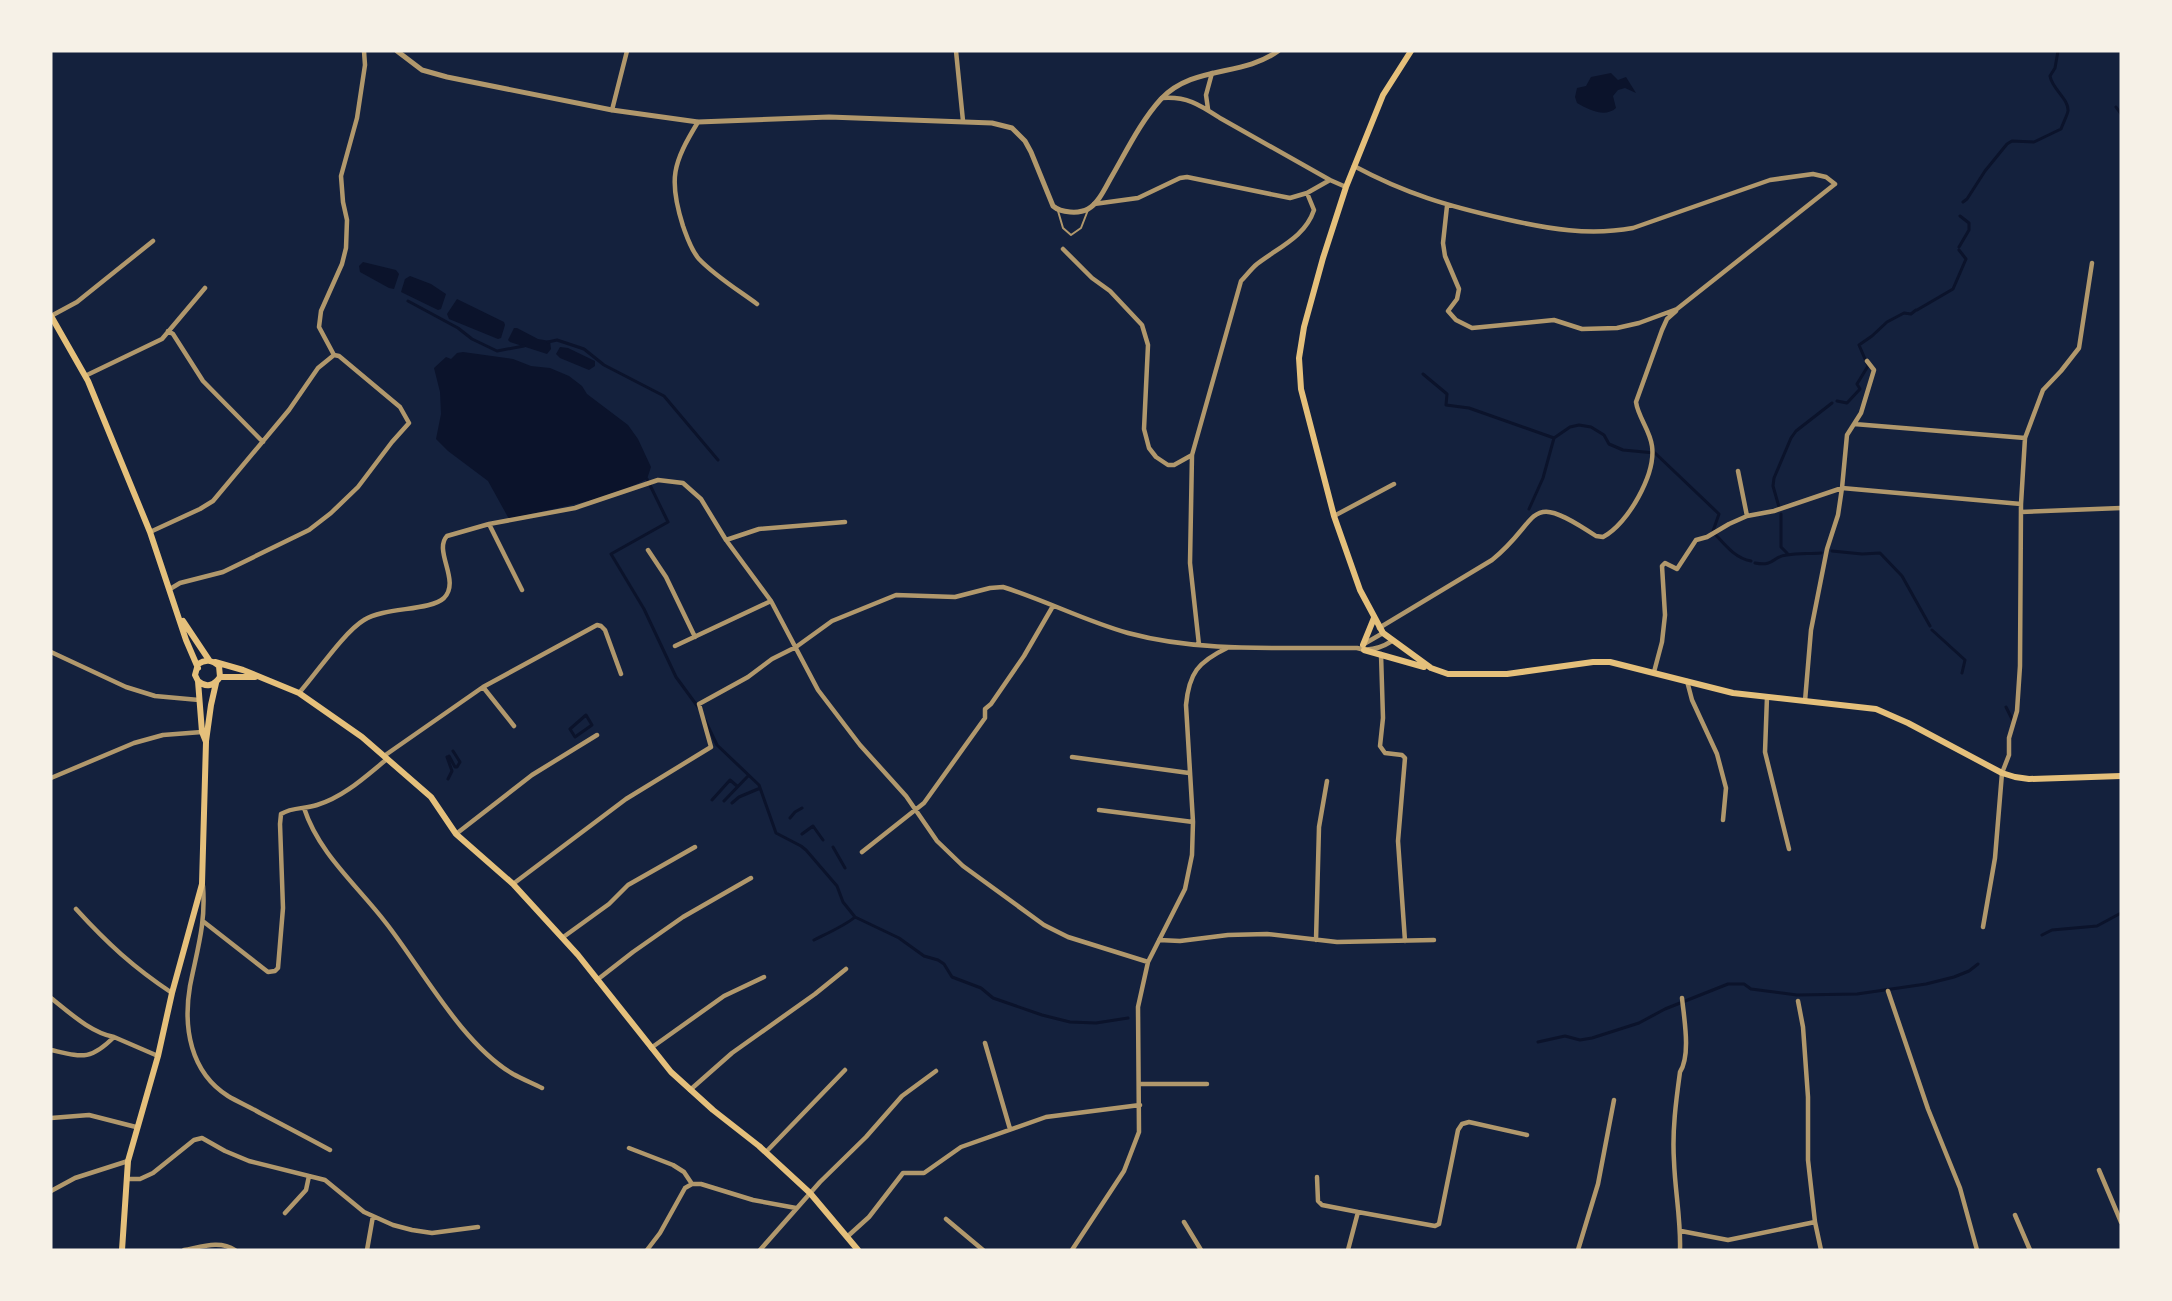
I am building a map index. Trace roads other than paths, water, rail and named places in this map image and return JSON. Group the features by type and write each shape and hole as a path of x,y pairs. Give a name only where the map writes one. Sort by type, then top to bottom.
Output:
{"main road":[{"path":"1411,51 1383,95 1346,187 1304,327 1299,358 1301,389 1334,516 1360,590 1381,631 1431,669"},
{"path":"51,316 86,376 150,532 189,648 198,668"},
{"path":"122,1250 128,1161 158,1056 172,993 202,884 206,742 219,666 212,661 183,622 176,606"},
{"path":"1374,618 1361,648 1448,674 1507,674 1593,662 1610,662 1733,693 1876,709 1892,715 2002,773 2015,777 2030,779 2121,776"},
{"path":"206,742 202,732 198,681 195,675 198,664 212,661 259,676 299,693 362,737 431,797 456,834 513,884 562,938 671,1072 766,1152 810,1193 858,1250"},
{"path":"198,681 210,686 218,680 259,676"}],"street":[{"path":"170,589 180,583 223,572 309,530 358,487 409,423 400,407 339,356 334,355 319,327 321,311 346,248 346,220 341,176 357,118 365,65 364,51"},
{"path":"397,51 422,70 447,77 612,110 698,122 829,117 992,123 1012,128 1031,152 1053,206 1068,212 1088,210 1094,204 1143,123 1162,98 1185,80 1257,63 1278,51"},
{"path":"612,110 627,51"},
{"path":"956,51 963,121"},
{"path":"1208,109 1206,95 1212,73"},
{"path":"1162,98 1180,97 1208,109 1220,118 1346,187"},
{"path":"698,122 681,150 676,169 674,188 685,232 698,258 757,304"},
{"path":"1354,166 1407,192 1447,206 1532,225 1588,233 1610,232 1668,217 1770,180 1813,174 1826,177 1835,184 1667,319 1636,402 1652,447 1649,472 1629,512 1608,534 1603,537 1596,536 1557,513 1540,511 1531,517 1508,547 1492,560 1381,631 1361,648"},
{"path":"1094,204 1138,198 1180,177 1282,198 1307,193 1330,180"},
{"path":"1199,645 1190,563 1192,455 1240,281 1256,265 1307,227 1314,210 1307,193"},
{"path":"1447,206 1443,243 1445,256 1459,289 1457,299 1448,311 1452,317 1465,326 1472,328 1554,320 1582,329 1602,329 1629,325 1677,309"},
{"path":"51,316 77,302 153,241"},
{"path":"1063,249 1092,278 1110,291 1142,326 1148,345 1144,429 1149,448 1156,457 1168,465 1174,465 1192,455"},
{"path":"1983,927 1995,858 2002,773 2009,756 2009,738 2017,711 2020,666 2020,512 2025,438 2043,390 2079,348 2092,263"},
{"path":"86,376 162,339 205,288"},
{"path":"168,331 173,334 203,381 263,442"},
{"path":"150,532 213,501 290,410 318,368 334,355"},
{"path":"1805,701 1811,630 1827,549 1838,515 1847,435 1861,413 1874,370 1867,361"},
{"path":"1854,424 2025,438"},
{"path":"1738,471 1747,516"},
{"path":"299,693 353,629 364,620 378,613 440,601 449,591 450,585 443,540 447,536 489,524 575,508 658,480 675,481 690,488 700,499 726,540 771,601 818,690 860,745 917,810 937,840 963,867 1044,925 1068,937 1148,962"},
{"path":"1334,516 1394,484"},
{"path":"1653,672 1662,642 1665,615 1662,566 1665,563 1677,569 1696,540 1707,537 1729,524 1747,516 1774,511 1842,488 2021,504"},
{"path":"2020,512 2121,508"},
{"path":"726,540 759,529 844,522"},
{"path":"489,524 522,590"},
{"path":"648,550 666,578 695,636"},
{"path":"513,884 626,799 711,747 699,704 748,677 832,621 900,594 944,598 1003,587 1128,633 1199,645 1378,649 1392,641"},
{"path":"675,646 771,601"},
{"path":"862,852 917,810 931,795 985,718 985,709 991,704 1024,656 1053,606"},
{"path":"204,922 272,973 278,968 283,909 280,818 288,810 316,806 352,787 408,738 483,687 597,625 602,626 605,630 621,674"},
{"path":"1072,1250 1124,1171 1139,1132 1138,1007 1148,962 1185,889 1192,855 1193,822 1186,705 1188,688 1193,673 1202,661 1229,647"},
{"path":"51,652 126,687 155,696 199,700"},
{"path":"1381,654 1383,718 1380,746 1385,753 1402,755 1405,758 1398,842 1405,940"},
{"path":"1688,681 1692,700 1717,754 1726,788 1723,820"},
{"path":"483,687 514,726"},
{"path":"1767,697 1765,752 1790,849"},
{"path":"51,778 134,743 164,735 202,732"},
{"path":"456,834 532,775 597,735"},
{"path":"1072,757 1189,773"},
{"path":"1316,940 1319,827 1327,781"},
{"path":"304,808 310,826 333,860 386,922 437,995 474,1041 512,1073 542,1088"},
{"path":"1099,810 1193,822"},
{"path":"562,938 609,904 628,885 695,847"},
{"path":"597,980 683,916 752,878"},
{"path":"202,884 205,906 204,922 191,985 188,1016 190,1042 202,1071 226,1095 330,1150"},
{"path":"76,909 108,944 140,972 172,993"},
{"path":"1159,940 1180,941 1228,935 1267,934 1336,942 1434,940"},
{"path":"690,1090 732,1053 846,969"},
{"path":"651,1048 724,996 764,977"},
{"path":"1888,991 1932,1121 1960,1188 1977,1250"},
{"path":"51,998 75,1018 103,1034 158,1056"},
{"path":"1680,1250 1681,1231 1674,1159 1675,1108 1685,1043 1682,998"},
{"path":"1798,1001 1803,1027 1808,1097 1808,1160 1815,1222 1821,1250"},
{"path":"51,1050 76,1055 94,1054 114,1037"},
{"path":"985,1043 1010,1129"},
{"path":"766,1152 845,1070"},
{"path":"760,1250 796,1208 866,1137 902,1096 936,1071"},
{"path":"1139,1084 1207,1084"},
{"path":"1578,1250 1598,1184 1614,1100"},
{"path":"848,1236 869,1217 903,1173 924,1173 961,1147 1052,1116 1140,1105"},
{"path":"51,1118 77,1114 89,1115 136,1127"},
{"path":"1317,1177 1318,1201 1322,1205 1435,1226 1439,1224 1458,1130 1462,1124 1469,1122 1527,1135"},
{"path":"127,1179 140,1179 153,1173 197,1138 202,1138 249,1161 325,1180 350,1202 373,1216 412,1230 432,1233 478,1227"},
{"path":"629,1148 673,1165 684,1172 692,1184"},
{"path":"51,1191 75,1178 128,1161"},
{"path":"2099,1170 2121,1222"},
{"path":"285,1213 306,1190 309,1176"},
{"path":"647,1250 660,1233 685,1188 692,1184 701,1184 753,1200 796,1208"},
{"path":"1348,1250 1358,1212"},
{"path":"2015,1215 2030,1250"},
{"path":"367,1250 373,1216"},
{"path":"946,1219 983,1250"},
{"path":"1184,1222 1201,1250"},
{"path":"1681,1231 1728,1240 1815,1222"},
{"path":"184,1250 213,1245 228,1245 235,1250"}],"lane":[{"path":"1057,209 1063,228 1071,235 1081,228 1088,210"}],"water":[{"path":"1611,73 1618,80 1626,77 1636,93 1625,88 1618,90 1613,96 1616,108 1602,113 1577,103 1575,97 1577,88 1586,86 1591,77"},
{"path":"363,262 396,270 399,274 394,289 360,272 359,266"},
{"path":"410,276 431,284 446,294 441,309 438,310 401,292 405,279"},
{"path":"457,299 504,322 501,338 498,339 449,319 447,314"},
{"path":"514,328 538,339 550,341 551,349 547,354 510,342 508,340"},
{"path":"560,347 568,348 595,361 595,366 589,370 560,358 556,354"},
{"path":"457,353 513,359 531,366 550,368 569,376 582,386 587,394 628,425 638,439 651,467 647,479 622,491 593,500 509,519 488,481 436,439 441,414 440,392 434,368 446,357 451,359"}],"waterway":[{"path":"1963,202 2007,144 2012,141 2034,142 2061,129 2068,107 2050,76 2055,68 2058,51"},
{"path":"2116,107 2121,114"},
{"path":"1959,247 1969,230 1969,223 1960,216"},
{"path":"1917,310 1953,289 1966,259 1959,250"},
{"path":"408,301 497,351 524,346"},
{"path":"1837,401 1847,403 1860,389 1857,384 1868,366 1859,345 1887,322 1904,313 1911,314 1916,310"},
{"path":"548,342 557,340 584,349 604,365 664,396 718,460"},
{"path":"1423,374 1447,394 1446,405 1469,408 1554,438"},
{"path":"1779,507 1773,486 1774,478 1791,438 1796,431 1832,403"},
{"path":"1529,509 1543,478 1554,438 1570,427 1579,425 1591,427 1604,435 1609,444 1623,450 1655,453 1719,514 1713,531"},
{"path":"647,479 668,522 611,554 644,609 676,677 698,707"},
{"path":"1781,514 1781,547 1787,553"},
{"path":"1715,534 1735,554 1751,561"},
{"path":"1832,551 1880,553 1902,576 1930,626"},
{"path":"1755,563 1766,564 1787,555 1821,553"},
{"path":"1932,630 1965,660 1962,673"},
{"path":"2006,707 2012,719"},
{"path":"586,715 592,725 575,737 570,729 586,715"},
{"path":"705,720 717,745 759,785 776,833 806,850 837,886 843,902 855,917 899,938 924,956 938,960 944,964 952,977 981,988 993,998 1070,1022 1096,1023 1128,1018"},
{"path":"449,756 457,767 460,762 453,751"},
{"path":"447,757 452,771 448,779"},
{"path":"724,801 748,776"},
{"path":"712,800 730,780 737,786"},
{"path":"732,803 739,797 758,789"},
{"path":"790,818 802,808"},
{"path":"802,834 813,826 823,840"},
{"path":"833,847 845,868"},
{"path":"2042,935 2052,930 2097,926 2121,913"},
{"path":"814,940 855,917"},
{"path":"1538,1042 1565,1036 1580,1040 1592,1038 1639,1023 1665,1009 1728,984 1744,984 1751,989 1797,995 1857,994 1926,984 1954,977 1969,971 1978,964"}]}
